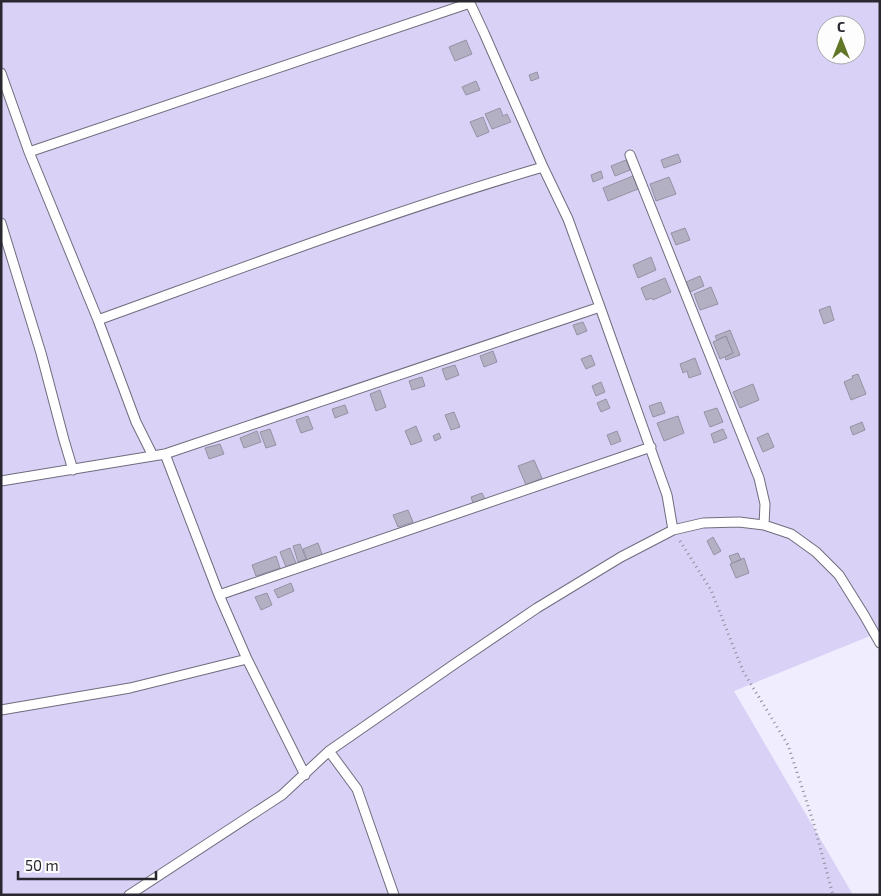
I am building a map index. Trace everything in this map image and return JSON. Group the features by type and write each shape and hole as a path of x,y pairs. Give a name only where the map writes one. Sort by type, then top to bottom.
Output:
{"lane":[{"path":"29,152 469,2 568,219 667,495 673,530"},
{"path":"1,74 29,152 98,320 136,422 153,456"},
{"path":"630,155 759,478 765,504 764,525"},
{"path":"98,320 467,190 543,167"},
{"path":"1,223 41,353 73,470"},
{"path":"1,481 165,454 600,306"},
{"path":"219,595 650,447"},
{"path":"165,454 219,595 247,659 305,775"},
{"path":"129,895 282,795 329,751 537,608 621,557 673,530 703,524 740,522 764,525 791,534 816,552 840,574 880,643"},
{"path":"1,710 130,688 247,659"},
{"path":"329,751 357,789 394,895"}],"path":[{"path":"673,530 712,590 743,671 788,745 813,821 832,895"}],"shaded area":[{"path":"1,1 880,1 880,632 734,691 853,895 1,895"}],"building":[{"path":"466,40 472,54 455,61 449,47"},
{"path":"537,72 539,78 531,81 529,75"},
{"path":"476,81 480,90 466,95 462,87"},
{"path":"500,108 503,116 507,114 511,122 492,129 485,114"},
{"path":"483,117 489,132 477,137 470,122"},
{"path":"678,154 681,162 664,168 661,160"},
{"path":"626,160 630,170 615,176 611,166"},
{"path":"601,171 603,178 593,182 591,175"},
{"path":"633,176 638,189 608,201 603,188"},
{"path":"669,177 676,194 656,201 650,184"},
{"path":"685,228 690,240 676,245 671,233"},
{"path":"651,257 656,270 638,278 633,265"},
{"path":"700,276 704,286 690,292 686,282"},
{"path":"665,278 671,292 653,300 652,298 646,300 641,288"},
{"path":"711,287 718,304 700,310 694,294"},
{"path":"830,306 834,320 824,324 819,310"},
{"path":"583,322 587,331 577,335 573,325"},
{"path":"730,330 740,355 726,360 725,357 733,353 726,336 717,340 715,336"},
{"path":"726,336 733,353 720,359 713,342"},
{"path":"493,351 497,362 484,367 480,356"},
{"path":"591,355 595,365 586,369 581,359"},
{"path":"695,358 701,374 689,378 687,371 683,373 680,364"},
{"path":"455,365 459,375 446,380 442,369"},
{"path":"858,374 866,394 851,400 844,382"},
{"path":"422,377 425,386 412,390 409,381"},
{"path":"601,382 605,392 596,396 592,386"},
{"path":"753,384 759,400 740,408 733,392"},
{"path":"380,390 386,407 376,411 370,394"},
{"path":"606,399 610,408 601,412 597,403"},
{"path":"661,402 665,413 653,417 649,406"},
{"path":"345,405 348,413 335,418 332,409"},
{"path":"717,408 723,422 710,427 704,412"},
{"path":"454,412 460,427 451,430 445,415"},
{"path":"308,416 313,429 301,433 296,420"},
{"path":"678,416 684,433 664,441 657,423"},
{"path":"862,422 865,430 853,435 850,427"},
{"path":"416,426 422,441 411,445 405,431"},
{"path":"270,429 276,445 266,448 260,432"},
{"path":"723,429 727,438 714,443 711,434"},
{"path":"257,431 261,442 244,448 240,438"},
{"path":"617,431 621,441 611,445 607,435"},
{"path":"439,433 441,438 435,441 433,436"},
{"path":"768,433 774,447 763,452 757,438"},
{"path":"220,444 224,454 209,459 205,448"},
{"path":"534,460 542,478 526,485 518,466"},
{"path":"482,493 486,501 474,506 471,497"},
{"path":"408,510 413,522 398,527 393,515"},
{"path":"713,537 721,551 714,555 707,541"},
{"path":"318,543 323,557 308,563 303,549"},
{"path":"300,544 306,559 298,562 293,546"},
{"path":"290,548 296,563 286,567 280,552"},
{"path":"738,553 741,560 732,563 729,556"},
{"path":"276,556 280,568 256,576 252,565"},
{"path":"744,558 749,573 736,578 730,564"},
{"path":"291,583 294,591 278,598 274,590"},
{"path":"267,593 272,605 261,610 255,597"}]}
